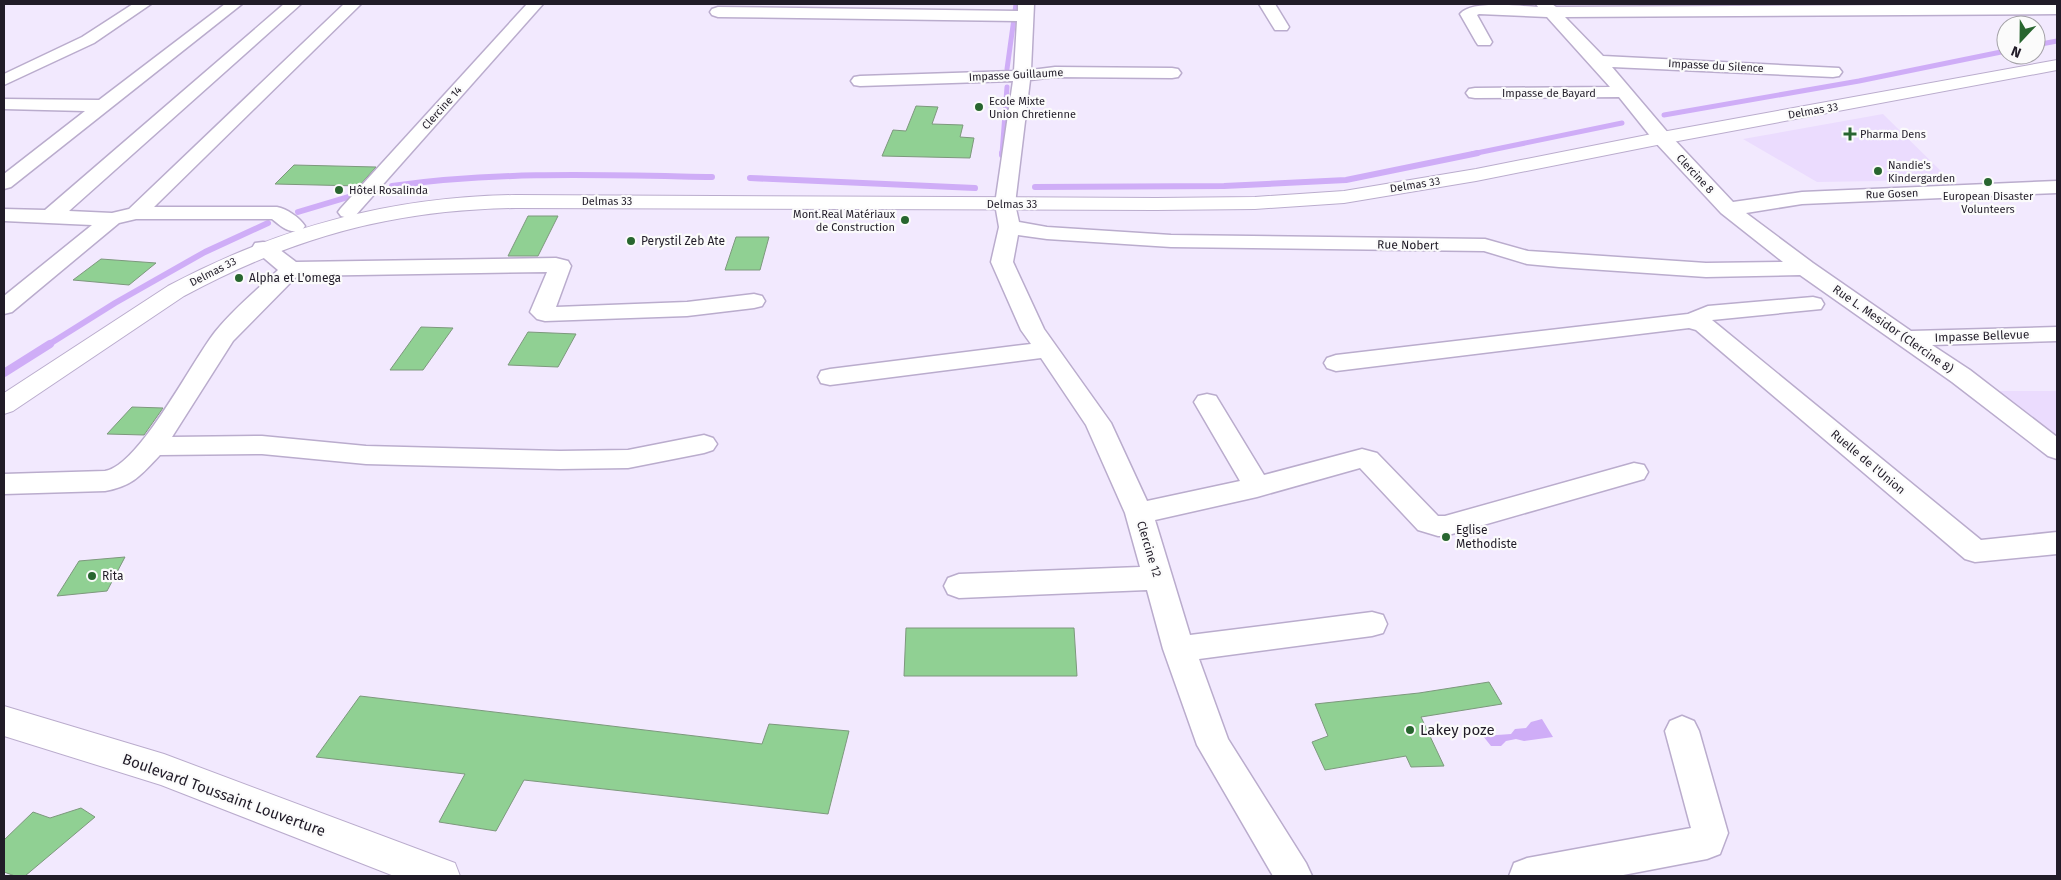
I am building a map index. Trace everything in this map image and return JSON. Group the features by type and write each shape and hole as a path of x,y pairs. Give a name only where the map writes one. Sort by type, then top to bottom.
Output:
{"main road":[{"name":"Delmas 33","path":"4,405 176,291 206,275 263,248 293,237 346,222 404,209 473,202 564,201 1007,209 1255,203 1344,197 1476,176 1659,134 2057,55"},
{"name":"Delmas 33","path":"1659,134 2057,65"},
{"name":"Delmas 33","path":"4,384 208,259 295,226 348,212 409,200 478,192 570,190 1007,209"},
{"name":"Boulevard Toussaint Louverture","path":"4,720 164,770 441,876"}],"street":[{"path":"4,80 88,40 143,4"},
{"path":"4,182 234,4"},
{"path":"50,217 293,4"},
{"path":"136,212 353,4"},
{"name":"Clercine 14","path":"348,212 535,4"},
{"path":"1267,4 1281,27"},
{"path":"1484,42 1468,14 1476,9 1893,11 1951,6 2057,9"},
{"name":"Clercine 8","path":"1548,8 1598,61 1659,134 1728,209"},
{"path":"718,12 1026,10"},
{"name":"Clercine 12","path":"1026,10 1022,76 1002,262 1033,330 1098,424 1139,513 1179,649 1214,745 1293,876"},
{"name":"Impasse du Silence","path":"1598,61 1833,72"},
{"name":"Impasse Guillaume","path":"860,81 1022,76 1055,72 1172,73"},
{"name":"Impasse de Bayard","path":"1475,93 1624,92"},
{"path":"4,104 104,106"},
{"name":"Rue Gosen","path":"1728,209 1802,198 2057,187"},
{"name":"Rue Nobert","path":"1007,209 1047,233 1171,241 1485,245 1527,257 1706,270 1805,268"},
{"name":"Rue L. Mesidor (Clercine 8)","path":"1728,209 1805,268 1908,338 2057,450"},
{"path":"4,214 112,219 136,212 277,213 295,226"},
{"path":"4,307 112,219"},
{"path":"263,248 291,269 560,266 542,312 545,314 687,309 754,301"},
{"path":"4,484 117,479 127,473 153,446 224,336 291,269"},
{"path":"1336,363 1690,321 1696,322 1698,317 1708,313 1812,304"},
{"name":"Ruelle de l'Union","path":"1696,322 1704,325 1975,551 2057,543"},
{"name":"Impasse Bellevue","path":"1908,338 2057,334"},
{"path":"830,378 1047,350"},
{"path":"1207,402 1257,487"},
{"path":"153,446 262,445 366,455 560,460 628,459 704,444"},
{"path":"1139,513 1257,487 1362,458 1368,460 1428,523 1446,526 1634,472"},
{"path":"959,586 1158,578"},
{"path":"1179,649 1372,624"},
{"path":"1527,876 1707,842 1710,833 1682,731"}],"shaded area":[{"path":"1883,114 1946,176 1880,181 1817,182 1743,139"},
{"path":"1997,391 2057,391 2057,435"},
{"path":"1542,719 1553,737 1524,741 1516,739 1506,741 1501,746 1491,746 1483,736 1511,734 1515,729 1526,728 1531,722"}],"building":[{"path":"916,106 938,107 932,124 963,125 960,137 974,138 970,158 882,156 893,130 906,131"},
{"path":"294,165 376,167 359,186 275,184"},
{"path":"528,216 558,216 538,256 508,256"},
{"path":"736,237 769,237 760,270 725,270"},
{"path":"101,259 156,263 129,285 73,280"},
{"path":"421,327 453,328 423,370 390,370"},
{"path":"528,332 576,334 558,367 508,365"},
{"path":"132,407 163,408 144,435 107,434"},
{"name":"Rita","path":"125,557 107,591 57,596 79,561"},
{"path":"906,628 1074,628 1077,676 904,676"},
{"name":"Lakey poze","path":"1489,682 1502,704 1421,717 1444,766 1411,767 1406,756 1325,770 1312,742 1328,736 1315,704 1419,693"},
{"path":"360,696 762,744 769,724 849,731 828,814 524,780 496,831 439,822 465,774 316,757"},
{"path":"81,808 95,817 25,876 15,876 4,872 4,840 33,812 50,818"}],"waterway":[{"path":"1007,69 1016,4"},
{"path":"2046,43 2057,41"},
{"path":"1664,115 1859,81 1996,53"},
{"path":"1002,154 1007,87"},
{"path":"1472,154 1622,123"},
{"path":"1035,187 1224,186 1346,180 1478,153"},
{"path":"392,186 432,181 512,176 712,177"},
{"path":"750,178 975,188"},
{"path":"298,212 355,195"},
{"path":"48,345 115,303 205,252 268,223"},
{"path":"4,373 50,344"}],"place":[{"name":"Ecole Mixte Union Chretienne","path":"979,107"},
{"name":"Pharma Dens","path":"1850,134"},
{"name":"Nandie's Kindergarden","path":"1878,171"},
{"name":"European Disaster Volunteers","path":"1988,182"},
{"name":"Hôtel Rosalinda","path":"339,190"},
{"name":"Mont.Real Matériaux de Construction","path":"905,220"},
{"name":"Perystil Zeb Ate","path":"631,241"},
{"name":"Alpha et L'omega","path":"239,278"},
{"name":"Eglise Methodiste","path":"1446,537"},
{"name":"Rita","path":"92,576"},
{"name":"Lakey poze","path":"1410,730"}]}
